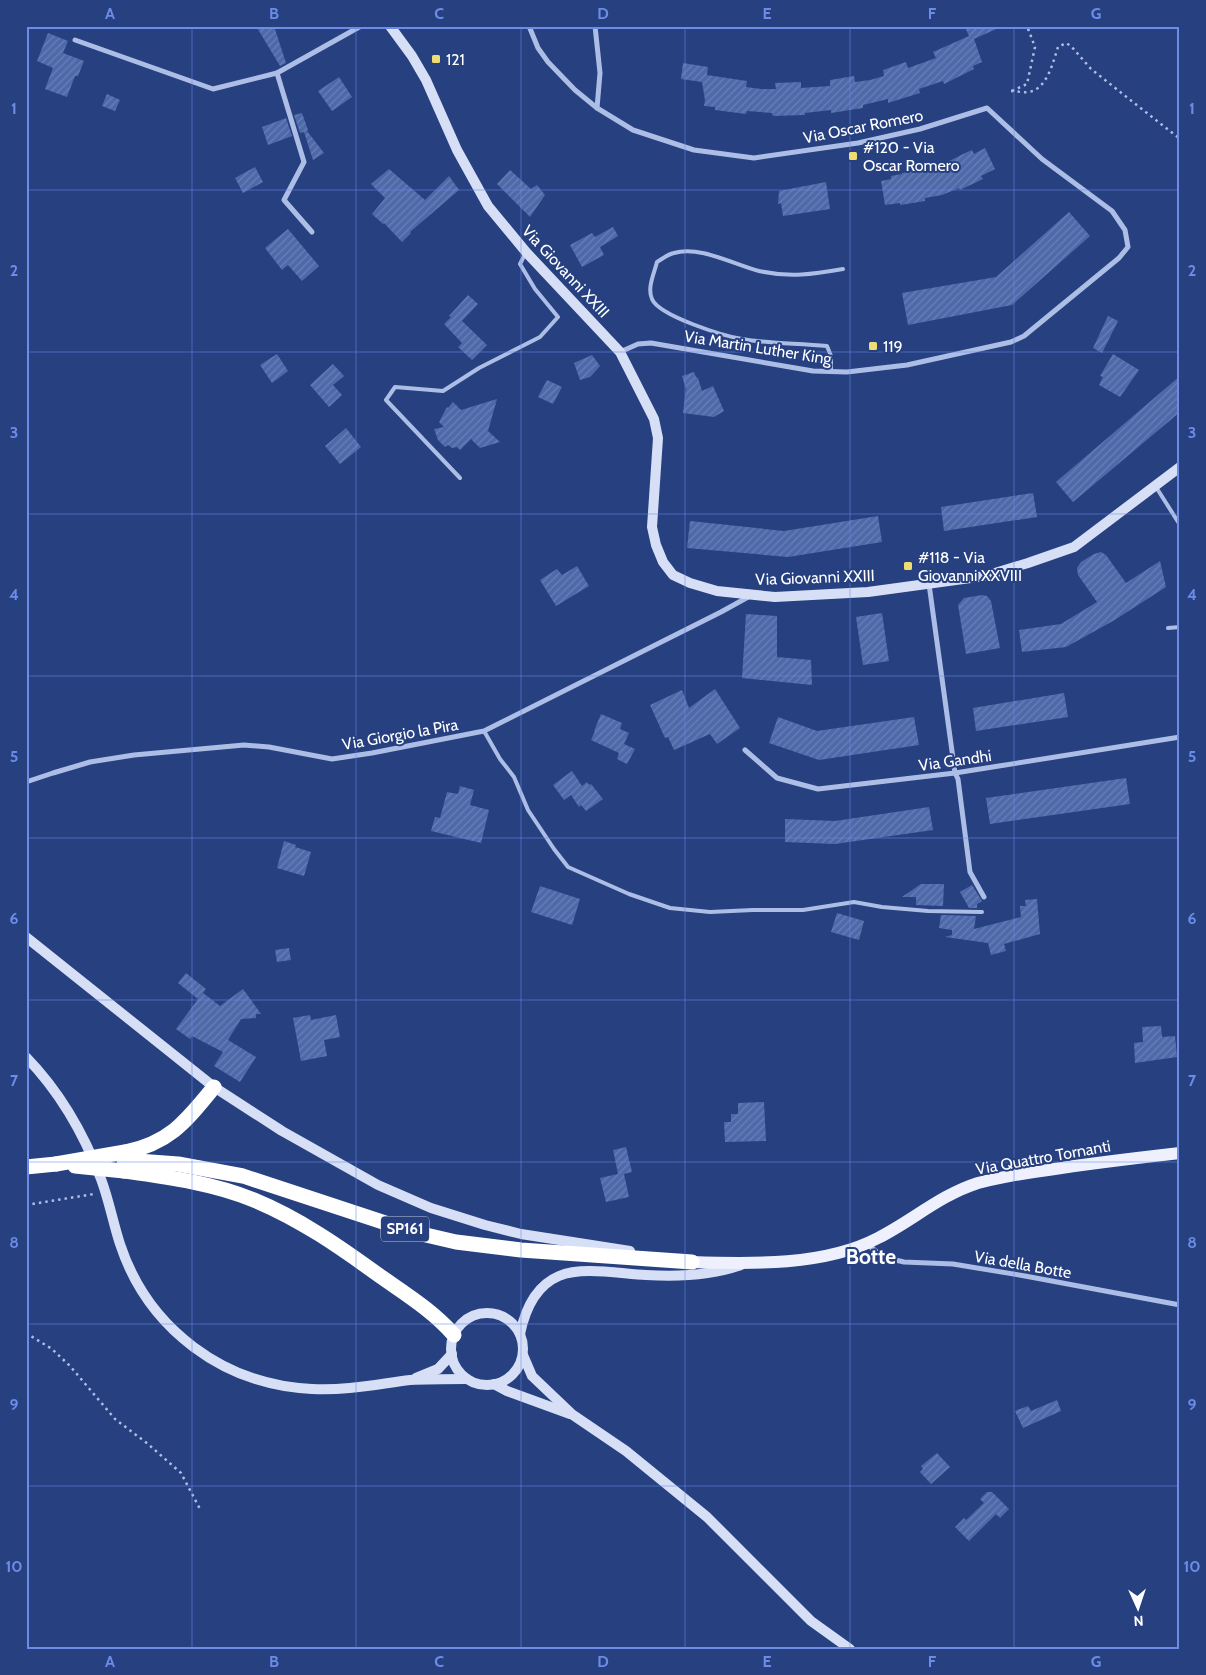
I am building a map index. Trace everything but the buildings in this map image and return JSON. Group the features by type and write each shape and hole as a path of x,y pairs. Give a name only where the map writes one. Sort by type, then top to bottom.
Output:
{"highway":[{"name":"SP161","path":"124,1161 169,1135 214,1087"},
{"name":"SP161","path":"124,1161 174,1178 220,1188 254,1200 286,1215 342,1249 422,1305 440,1319 454,1335"},
{"name":"SP161","path":"26,1167 124,1161 178,1164 261,1181 414,1232 456,1242 522,1250 692,1262"}],"main road":[{"name":"Via Giovanni XXIII","path":"390,26 412,56 426,80 457,150 488,206 526,252 620,352 654,419 658,438 652,527 662,562 673,576 717,591 775,597 868,592 985,576 1074,547 1180,467"},
{"path":"26,937 214,1087 282,1131 378,1185 431,1208 467,1220 521,1234 692,1262"},
{"path":"26,1057 53,1088 89,1149 105,1193 124,1257 143,1294 167,1325 189,1345 208,1358 251,1378 299,1388 327,1389 412,1380 467,1379"},
{"name":"Via Quattro Tornanti","path":"692,1262 748,1263 819,1256 866,1244 891,1231 943,1198 978,1183 1074,1166 1180,1153"},
{"path":"520,1334 526,1312 532,1300 548,1282 561,1275 576,1272 593,1272 687,1276 724,1270 748,1263"},
{"path":"483,1314 496,1314 508,1320 520,1334 523,1344 523,1355 513,1374 504,1381 494,1384 475,1383 467,1379 457,1368 452,1354 454,1335 461,1325 471,1317 483,1314"},
{"path":"412,1380 438,1369 452,1354"},
{"path":"523,1355 532,1376 573,1415 626,1450 699,1511 811,1621 850,1649"},
{"path":"494,1384 507,1391 573,1415"}],"street":[{"path":"75,40 213,89 277,73 362,26"},
{"name":"Via Oscar Romero","path":"529,26 538,48 548,62 575,90 597,108 633,130 694,150 754,158 866,141 920,129 987,108 1042,159 1112,211 1125,230 1128,247"},
{"path":"595,26 600,73 597,108"},
{"path":"277,73 304,162 284,200 312,232"},
{"name":"Via Martin Luther King","path":"620,352 638,344 651,343 813,371 847,372 907,366 1011,342 1024,336 1119,258 1128,247"},
{"path":"929,583 970,872 984,897"},
{"name":"Via Giorgio la Pira","path":"26,782 90,762 134,755 244,745 270,747 332,759 484,731 721,612 750,595"},
{"name":"Via Gandhi","path":"745,750 777,778 818,789 955,773 1180,737"},
{"name":"Via della Botte","path":"866,1244 883,1257 904,1262 953,1264 1180,1305"}],"lane":[{"path":"831,372 831,356 827,346 741,339 676,318 661,310 653,301 650,289 657,262 673,253 686,251 718,257 759,271 784,274 802,276 844,269"},
{"path":"460,478 386,400 394,388 443,392 480,368 540,337 558,317 535,288 520,264 526,252"},
{"path":"1154,486 1180,525"},
{"path":"1168,628 1180,626"},
{"path":"484,731 500,758 514,776 528,810 568,867 637,897 670,908 710,912 803,910 854,902 882,907 928,911 982,912"}],"path":[{"path":"1028,26 1035,47 1027,84 1011,91 1030,92 1041,86 1052,66 1058,47 1066,43 1072,46 1091,69 1180,139"},
{"path":"26,1205 105,1193"},
{"path":"26,1333 52,1350 70,1366 116,1419 181,1473 200,1509"}],"place":[{"name":"121","path":"436,59"},
{"name":"#120 - Via Oscar Romero","path":"853,156"},
{"name":"119","path":"873,346"},
{"name":"#118 - Via Giovanni XXVIII","path":"908,566"}],"district":[{"name":"Botte","path":"871,1257"}]}
